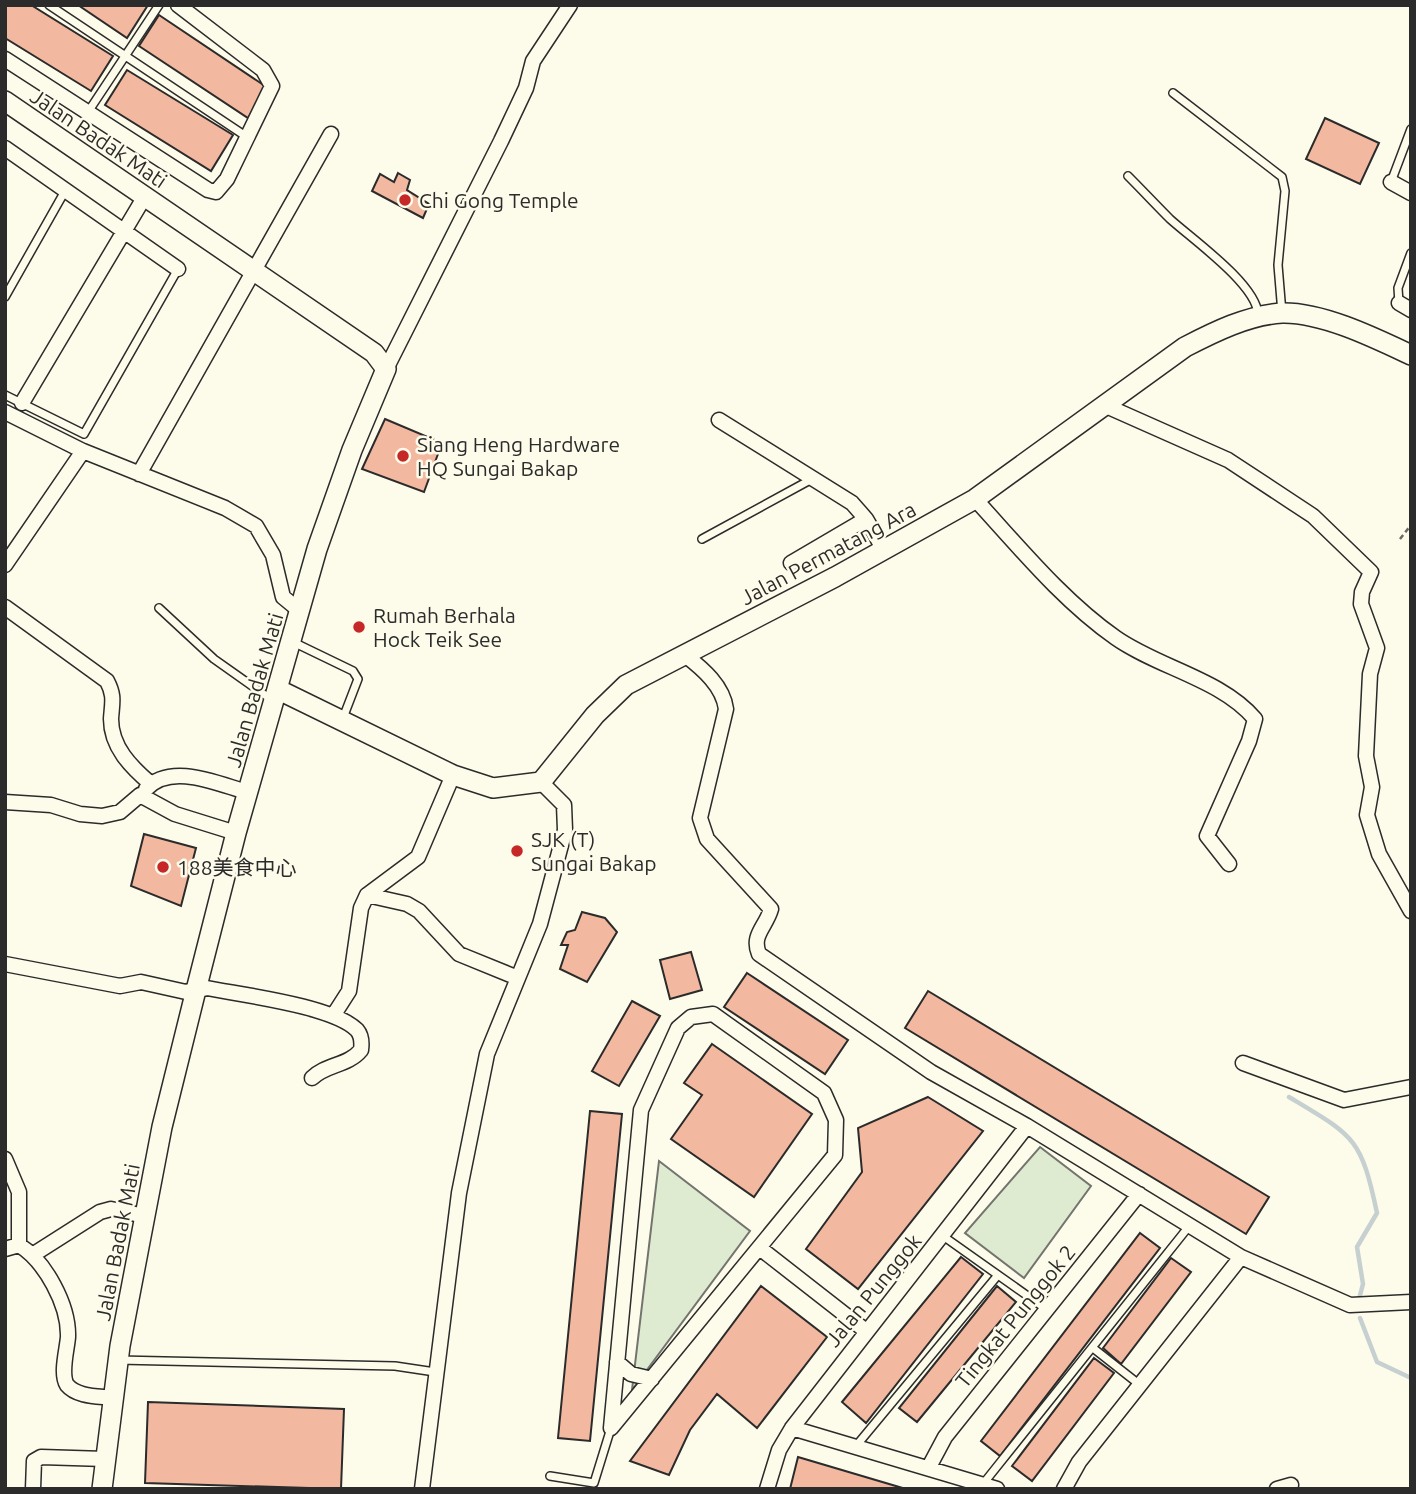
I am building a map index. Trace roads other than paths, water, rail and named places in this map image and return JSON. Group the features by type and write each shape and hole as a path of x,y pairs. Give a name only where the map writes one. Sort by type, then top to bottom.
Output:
{"main road":[{"name":"Jalan Badak Mati","path":"5,101 374,353 386,369 321,537 247,792 196,990 162,1127 117,1360 102,1489"},
{"name":"Jalan Permatang Ara","path":"541,782 595,715 626,685 884,550 975,499 1185,347 1221,329 1282,313 1331,321 1411,355"},
{"path":"277,696 343,720 453,775 493,788 541,782"}],"street":[{"path":"5,59 208,190 216,192 222,187 272,86 269,77 178,5"},
{"path":"386,369 501,141 526,88 533,61 570,5"},
{"path":"139,474 331,134"},
{"path":"8,156 66,190 178,269"},
{"path":"1391,183 1411,193"},
{"path":"22,403 145,196"},
{"path":"1104,405 1228,460 1313,516 1371,572 1362,592 1361,604 1377,648 1370,674 1366,756 1372,788 1367,815 1379,854 1411,911"},
{"path":"5,412 83,451 225,508 256,526 273,555 283,597 300,611"},
{"path":"719,420 852,503 866,519 884,550"},
{"path":"5,565 83,451"},
{"path":"975,499 1087,617 1145,656 1221,693 1245,708 1255,719 1250,741 1207,836 1229,863"},
{"path":"791,563 866,519"},
{"path":"5,607 107,681 113,693 111,719 115,740 145,790 175,814 236,833"},
{"path":"685,654 718,686 725,699 726,709 700,818 707,839 771,909 757,935 755,945 759,954 931,1072 1027,1126 1241,1257 1350,1305 1411,1302"},
{"path":"333,1016 349,991 361,908 367,895 418,857 453,775"},
{"path":"5,802 51,805 80,814 102,816 120,812 145,790 177,776 195,777 247,792"},
{"path":"422,1489 431,1434 435,1372 459,1193 487,1054 540,924 565,830 564,805 541,782"},
{"path":"367,895 407,904 419,911 459,954 518,978"},
{"path":"5,964 120,986 141,982 186,992 207,988 333,1016 357,1030 362,1038 361,1050 352,1059 319,1072 312,1078"},
{"path":"713,1014 824,1093 836,1120 835,1155 761,1249 611,1428 641,1110 678,1028 691,1017 713,1014"},
{"path":"1243,1063 1344,1100 1411,1087"},
{"name":"Jalan Punggok","path":"767,1489 779,1450 792,1428 1027,1126"},
{"path":"5,1159 19,1192 12,1247 34,1254 66,1317 68,1333 65,1381 78,1393 113,1398"},
{"name":"Tingkat Punggok 2","path":"929,1467 945,1437 1139,1194"},
{"path":"34,1254 100,1212 111,1209 145,1216"},
{"path":"761,1249 866,1331"},
{"path":"1064,1489 1079,1462 1241,1257"},
{"path":"617,1362 631,1374 652,1379"},
{"path":"792,1428 990,1487"},
{"path":"33,1489 34,1461 41,1457 105,1459"}],"lane":[{"path":"49,5 247,138"},
{"path":"88,112 159,5"},
{"path":"1173,93 1282,177 1284,199 1278,265 1282,313"},
{"path":"1391,183 1411,129"},
{"path":"1128,176 1171,219 1214,254 1257,307 1258,318"},
{"path":"5,298 66,190"},
{"path":"1405,306 1398,288 1411,253"},
{"path":"5,395 84,434 178,269"},
{"path":"702,539 815,478"},
{"path":"159,608 214,659 277,696"},
{"path":"292,642 353,671 358,679 343,720"},
{"path":"990,1487 1093,1348 1190,1225"},
{"path":"943,1236 1047,1310"},
{"path":"856,1446 998,1275"},
{"path":"1093,1348 1140,1385"},
{"path":"117,1360 395,1366 435,1372"},
{"path":"550,1476 594,1483 611,1428"}],"waterway":[{"path":"1289,1097 1341,1131 1351,1141 1366,1168 1377,1213 1357,1247 1363,1284 1359,1299"},
{"path":"1360,1318 1377,1362 1411,1378"}],"place":[{"name":"Chi Gong Temple","path":"405,200"},
{"name":"Siang Heng Hardware HQ Sungai Bakap","path":"403,456"},
{"name":"Rumah Berhala Hock Teik See","path":"359,627"},
{"name":"SJK (T) Sungai Bakap","path":"517,851"},
{"name":"188美食中心","path":"163,867"}]}
